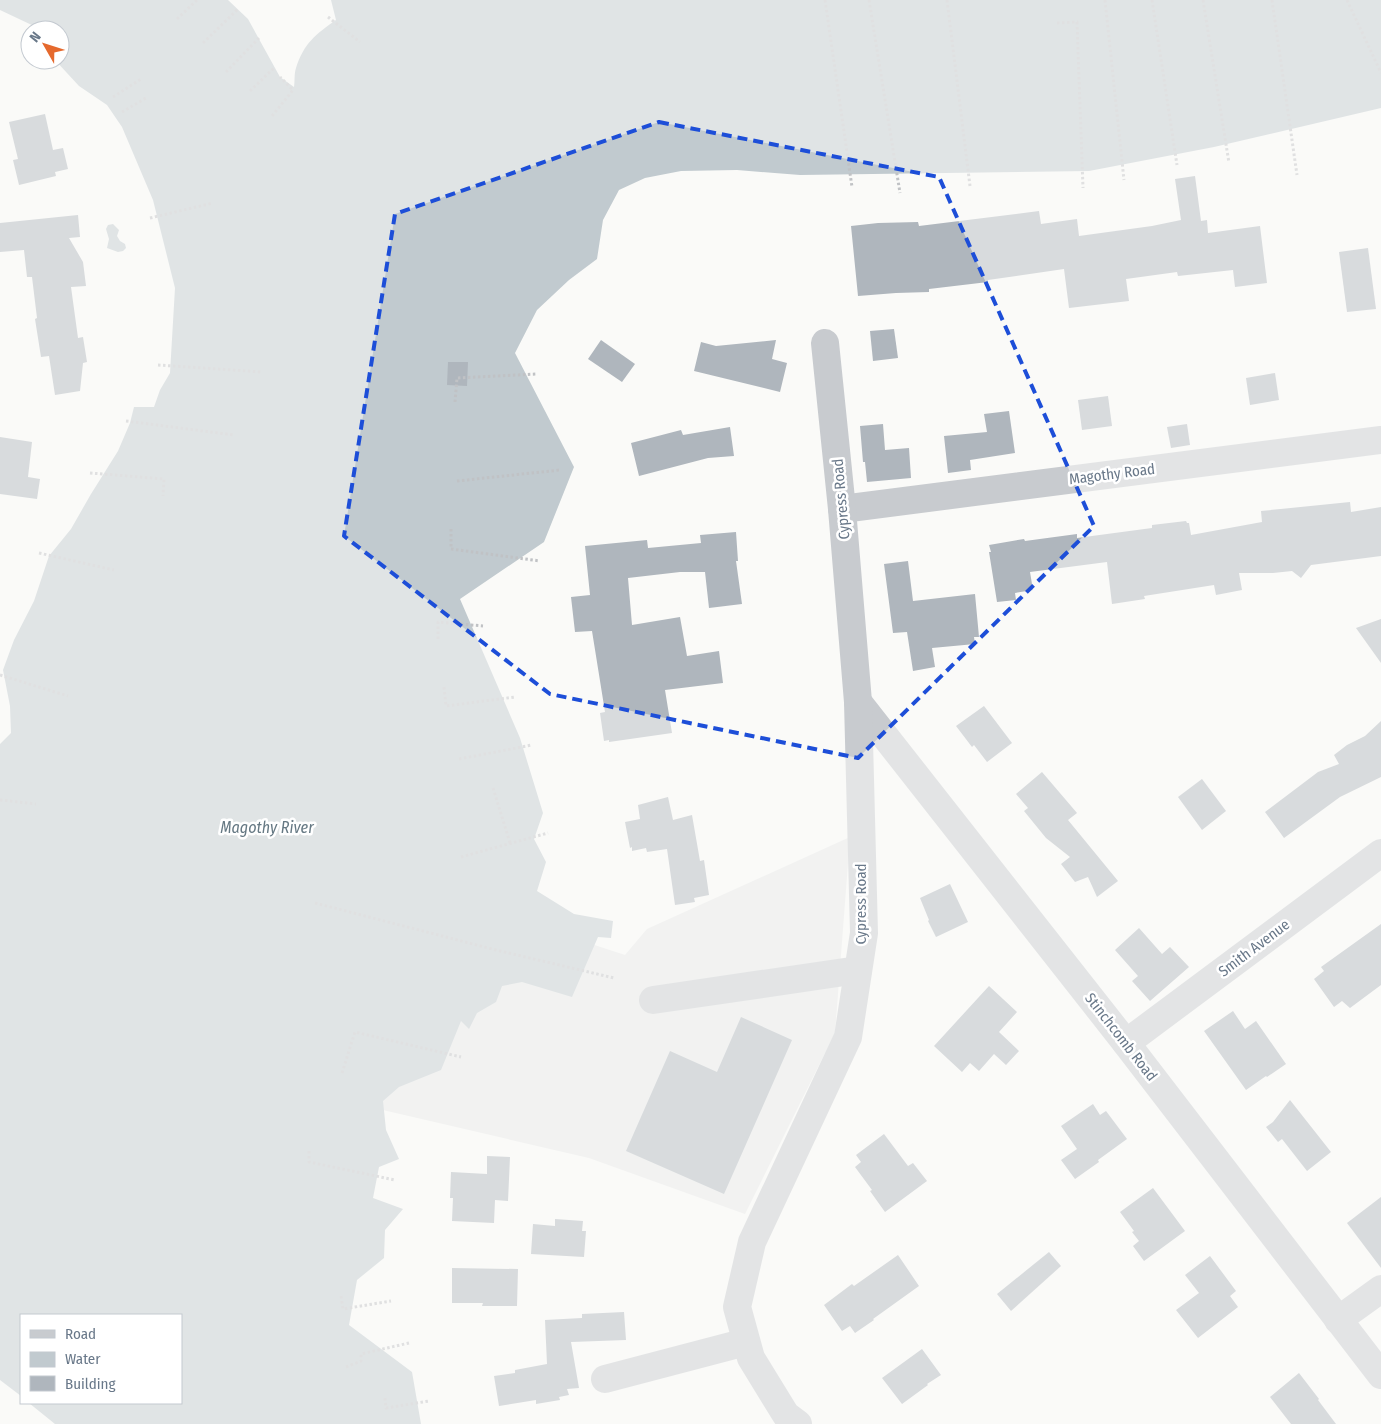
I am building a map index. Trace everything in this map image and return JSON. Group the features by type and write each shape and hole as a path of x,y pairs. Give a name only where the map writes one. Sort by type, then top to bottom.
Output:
{"street":[{"name":"Cypress Road","path":"798,1424 786,1415 750,1358 737,1307 752,1242 848,1037 864,933 858,702 842,509 825,343"},
{"name":"Magothy Road","path":"842,509 1381,440"},
{"name":"Stinchcomb Road","path":"858,702 1126,1043 1381,1375"},
{"name":"Smith Avenue","path":"1126,1043 1381,853"},
{"path":"653,1000 858,970"},
{"path":"1338,1320 1381,1290"},
{"path":"604,1379 746,1342"}],"path":[{"path":"177,19 197,0"},
{"path":"825,0 852,186"},
{"path":"869,0 900,193"},
{"path":"948,0 970,186"},
{"path":"1105,0 1124,180"},
{"path":"1152,0 1177,165"},
{"path":"1203,0 1230,163"},
{"path":"1272,0 1297,175"},
{"path":"1347,0 1381,73"},
{"path":"203,43 238,9"},
{"path":"328,17 360,42"},
{"path":"1057,23 1076,22 1083,188"},
{"path":"226,72 259,38"},
{"path":"250,91 275,67"},
{"path":"272,116 293,90 280,77"},
{"path":"113,97 141,79"},
{"path":"122,112 146,98"},
{"path":"150,218 213,203"},
{"path":"158,365 262,372"},
{"path":"455,402 457,378 537,374"},
{"path":"126,421 234,435"},
{"path":"457,481 560,470"},
{"path":"90,473 164,479 163,496"},
{"path":"450,529 451,549 540,561"},
{"path":"39,553 114,570"},
{"path":"438,639 438,622 483,626"},
{"path":"0,675 68,696"},
{"path":"444,687 446,706 515,697"},
{"path":"459,759 532,745"},
{"path":"492,788 510,843"},
{"path":"0,800 36,804"},
{"path":"461,856 548,833"},
{"path":"315,903 496,950 614,978"},
{"path":"342,1073 355,1032 461,1057"},
{"path":"309,1151 308,1162 395,1180"},
{"path":"341,1296 343,1309 391,1301"},
{"path":"346,1366 361,1361 361,1354 410,1343"},
{"path":"385,1398 386,1408 428,1401"}],"highlighted area":[{"path":"659,122 939,177 1094,526 858,758 550,694 344,536 395,214"}],"shaded area":[{"path":"850,837 835,1033 745,1214 589,1158 301,1091 270,839 625,955 647,929"}],"water":[{"name":"Magothy River","path":"0,0 228,0 248,19 280,77 294,87 295,70 303,52 317,35 336,20 331,0 1381,0 1381,108 1214,147 1089,171 800,175 737,170 681,171 645,178 619,190 603,220 597,259 569,280 537,310 515,353 574,467 544,542 460,599 520,738 543,813 534,839 546,862 537,891 574,914 613,921 611,938 598,937 572,997 522,982 502,986 496,1002 477,1013 469,1029 461,1021 441,1070 399,1087 383,1101 386,1130 399,1159 379,1167 373,1198 403,1209 385,1230 384,1258 357,1280 349,1325 412,1372 421,1424 55,1424 30,1404 182,1404 182,1314 20,1314 20,1395 0,1380 0,744 11,733 10,706 3,670 14,640 34,601 49,556 71,529 118,451 130,423 134,407 154,407 160,390 170,373 175,288 153,200 122,127 107,105 79,86 64,70 70,70 70,20 21,20 0,10"},
{"path":"113,224 119,230 117,236 120,241 125,244 126,248 123,251 118,252 107,248 109,239 106,229 108,225"}],"building":[{"path":"45,114 53,150 63,148 68,169 55,172 56,176 19,185 13,160 18,159 9,122"},
{"path":"1195,176 1201,221 1207,220 1208,233 1260,226 1267,283 1235,287 1233,270 1178,276 1177,272 1126,279 1129,301 1069,308 1064,269 988,280 988,282 929,289 929,292 858,296 851,226 918,222 919,226 1039,211 1041,224 1077,219 1079,236 1152,226 1181,220 1175,179"},
{"path":"78,215 80,237 69,238 83,262 86,286 71,287 78,338 83,337 87,362 83,363 80,391 55,395 49,356 41,357 35,319 37,318 32,277 27,277 24,250 0,252 0,223"},
{"path":"1368,248 1376,309 1347,312 1339,252"},
{"path":"894,329 898,358 873,361 870,331"},
{"path":"601,340 635,364 622,382 588,359"},
{"path":"776,340 772,359 787,363 780,392 694,371 701,342 716,346"},
{"path":"448,362 468,362 467,386 447,385"},
{"path":"1275,373 1279,400 1250,405 1246,378"},
{"path":"1108,396 1112,426 1082,430 1078,400"},
{"path":"1009,411 1015,453 970,460 971,470 948,473 944,436 987,432 984,414"},
{"path":"883,424 885,450 909,448 911,478 867,482 860,426"},
{"path":"1187,424 1190,445 1171,448 1167,427"},
{"path":"730,427 734,456 708,458 639,476 631,443 681,430 683,435"},
{"path":"0,437 32,442 28,477 40,479 37,499 0,494"},
{"path":"1350,502 1351,512 1381,507 1381,556 1311,565 1301,578 1292,571 1239,573 1242,590 1216,595 1214,585 1144,596 1145,599 1112,604 1107,562 1030,572 1033,590 1015,593 1016,600 997,602 989,545 1024,539 1025,541 1077,534 1077,538 1152,528 1152,525 1186,521 1189,523 1191,535 1262,522 1261,511"},
{"path":"736,532 738,561 736,561 742,604 709,608 705,572 680,572 628,578 632,625 680,617 687,656 719,651 723,683 665,690 672,733 609,742 609,740 604,741 600,713 605,712 592,631 575,632 571,597 590,595 585,546 647,540 648,548 701,543 700,535"},
{"path":"908,561 913,601 975,594 979,637 974,637 975,644 932,648 935,667 913,671 907,632 893,633 884,564"},
{"path":"1381,619 1381,663 1356,628"},
{"path":"984,706 1012,743 987,762 974,745 972,747 956,726"},
{"path":"1381,721 1381,777 1340,797 1284,838 1265,812 1318,772 1339,764 1334,755 1347,745 1365,736"},
{"path":"1042,772 1077,813 1068,820 1118,881 1097,897 1088,877 1075,882 1061,864 1070,857 1046,838 1024,811 1028,808 1016,794"},
{"path":"1202,779 1226,811 1202,830 1178,797"},
{"path":"668,797 673,820 692,815 700,861 704,860 709,895 694,898 695,902 675,905 667,849 647,852 646,848 632,851 632,847 630,848 625,822 640,819 638,805"},
{"path":"950,884 968,922 936,937 920,898"},
{"path":"1381,924 1381,985 1350,1008 1342,1001 1334,1007 1314,979 1324,971 1321,967"},
{"path":"1139,928 1162,954 1170,947 1189,967 1150,1001 1132,981 1138,976 1115,950"},
{"path":"989,986 1017,1012 999,1032 1019,1051 1006,1065 994,1054 979,1071 970,1063 962,1072 934,1046"},
{"path":"1233,1011 1245,1029 1256,1021 1286,1064 1246,1090 1204,1031"},
{"path":"741,1017 792,1040 724,1194 626,1151 670,1051 717,1072"},
{"path":"1290,1100 1331,1152 1307,1171 1282,1139 1278,1142 1266,1127 1273,1122"},
{"path":"1093,1104 1100,1115 1106,1111 1127,1139 1075,1179 1061,1160 1077,1149 1061,1126"},
{"path":"884,1134 908,1166 913,1163 927,1181 885,1212 855,1167 861,1162 856,1155"},
{"path":"487,1156 510,1157 508,1201 495,1200 494,1223 452,1221 453,1198 450,1198 451,1172 487,1174"},
{"path":"1153,1188 1185,1231 1144,1261 1133,1246 1139,1241 1120,1212"},
{"path":"1381,1197 1381,1268 1347,1223"},
{"path":"555,1219 583,1221 582,1231 586,1231 584,1257 531,1254 533,1224 555,1226"},
{"path":"1049,1252 1061,1266 1011,1311 997,1294"},
{"path":"898,1255 919,1286 855,1333 850,1326 842,1331 824,1305 852,1284 854,1286"},
{"path":"1210,1256 1236,1291 1230,1296 1238,1307 1198,1338 1176,1310 1199,1293 1185,1275"},
{"path":"452,1268 518,1269 517,1306 482,1306 483,1303 452,1303"},
{"path":"624,1312 626,1340 571,1342 579,1388 567,1389 569,1395 559,1397 560,1400 536,1404 536,1400 499,1406 494,1376 515,1373 515,1370 547,1364 545,1320 582,1318 582,1314"},
{"path":"922,1349 941,1375 902,1404 882,1378"},
{"path":"1299,1373 1336,1424 1291,1424 1270,1397"}]}
